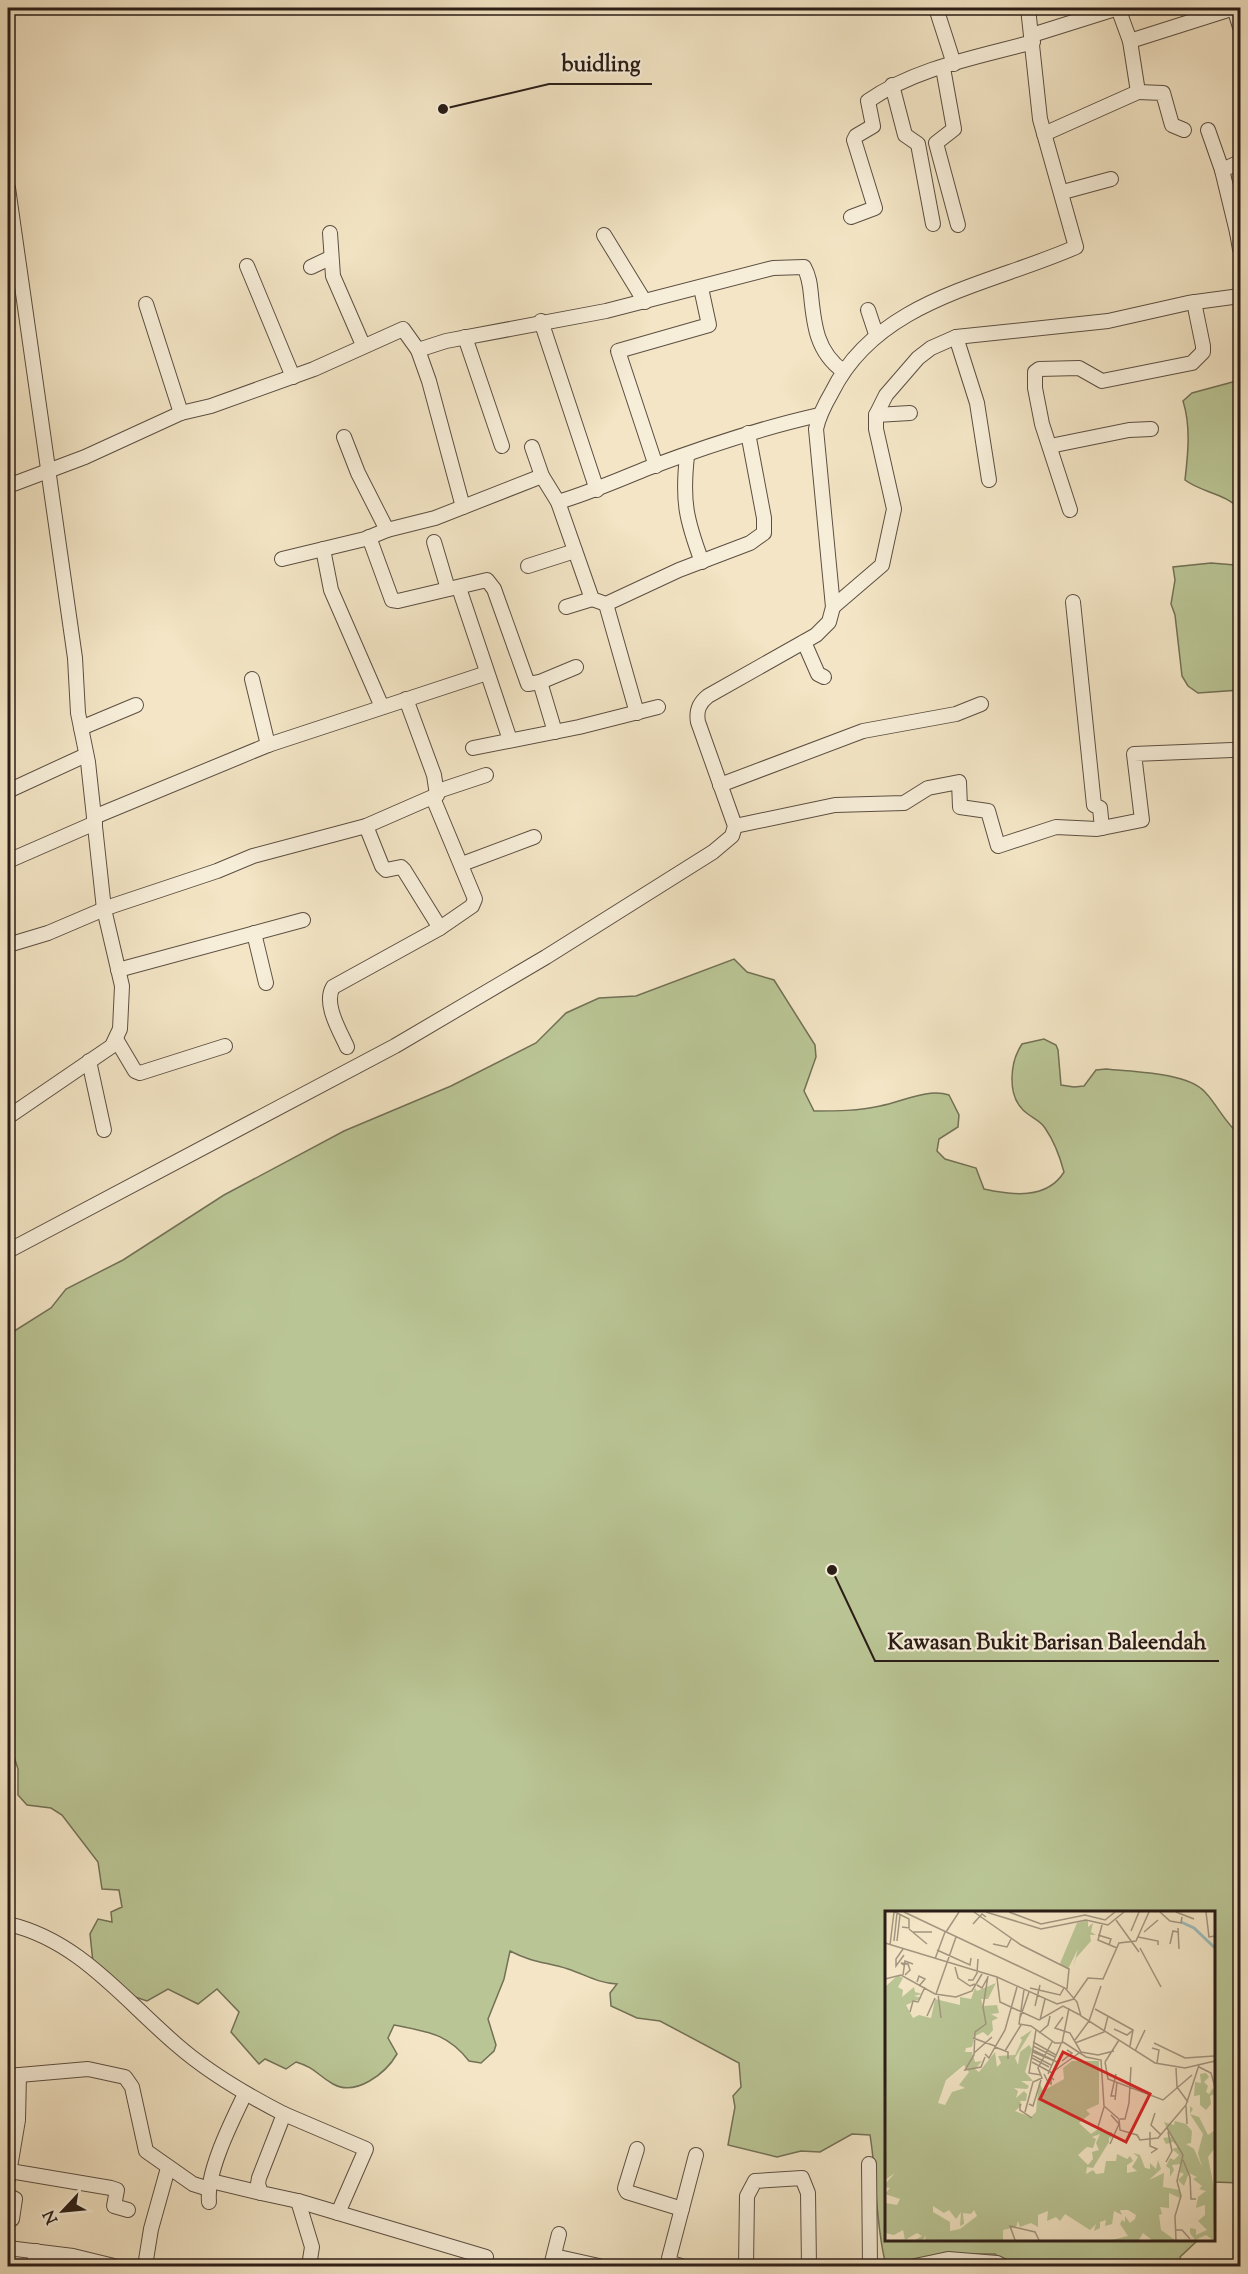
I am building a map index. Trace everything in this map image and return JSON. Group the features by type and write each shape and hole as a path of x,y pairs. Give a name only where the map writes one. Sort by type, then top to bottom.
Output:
{"street":[{"path":"936,8 948,66 954,129 936,142 958,225"},
{"path":"8,1251 395,1046 546,957 713,852 732,836 735,826 696,712 702,701 816,635 829,622 833,607 817,449 819,415 843,371 876,334 910,312 1076,247 1063,192 1044,134 1035,86 1033,38 1028,8"},
{"path":"851,217 875,208 854,140 856,136 873,126 868,101 892,85 1118,8 1130,41 1138,92"},
{"path":"1130,41 1234,8 1240,27"},
{"path":"892,85 904,131 918,144 933,224"},
{"path":"1044,134 1138,92 1163,93 1172,125 1184,130"},
{"path":"1208,130 1239,232 1240,249"},
{"path":"1222,170 1240,162"},
{"path":"1063,192 1112,179"},
{"path":"8,188 75,658 81,728 123,1007 120,1029 112,1046 8,1117"},
{"path":"330,233 330,258 341,297 363,345"},
{"path":"604,235 645,302"},
{"path":"310,267 330,258"},
{"path":"247,266 292,377"},
{"path":"418,350 465,337 645,302 773,268 804,267 809,275 813,320 818,341 823,352 843,371"},
{"path":"656,465 618,351 710,325 701,288"},
{"path":"833,607 882,566 894,509 876,429 876,415 880,403 903,372 931,348 956,337 1108,321 1194,302 1240,296"},
{"path":"1070,510 1039,409 1035,388 1036,371 1079,368 1102,381 1192,363 1203,352 1194,302"},
{"path":"146,304 182,413"},
{"path":"868,310 876,334"},
{"path":"541,321 597,490"},
{"path":"8,486 182,413 211,406 292,377 403,329 418,350 429,381 463,507"},
{"path":"465,337 502,446"},
{"path":"956,337 977,403 989,480"},
{"path":"876,415 910,413"},
{"path":"558,502 597,490 656,465 748,433 819,415"},
{"path":"1050,446 1122,431 1151,429"},
{"path":"566,607 592,598 606,604 750,543 764,532 764,518 748,433"},
{"path":"344,437 358,473 387,530"},
{"path":"532,447 542,476 558,502 592,598"},
{"path":"687,456 684,501 687,520 702,562"},
{"path":"282,559 435,518 542,476"},
{"path":"369,537 392,600 398,601 490,581 527,682 530,685 540,682 576,667"},
{"path":"434,542 488,673 510,740"},
{"path":"323,549 331,591 382,707"},
{"path":"528,566 576,551"},
{"path":"1073,602 1094,805 1100,808 1102,828"},
{"path":"606,604 637,713"},
{"path":"804,642 819,674 824,677"},
{"path":"8,861 95,820 268,745 488,673"},
{"path":"252,679 268,745"},
{"path":"540,682 555,732"},
{"path":"347,1047 332,1012 329,997 333,987 440,928 475,902 474,895 460,869 462,864 435,794 406,699"},
{"path":"720,785 863,731 956,714 981,704"},
{"path":"81,728 136,705"},
{"path":"473,748 555,732 658,707"},
{"path":"735,826 835,805 904,803 928,788 959,782 960,807 988,811 998,846 1056,827 1102,828 1142,820 1134,754 1232,750"},
{"path":"8,791 86,755"},
{"path":"8,945 48,933 124,901 217,871 253,856 366,826 435,794 486,775"},
{"path":"366,826 382,866 386,870 401,867 404,870 440,928"},
{"path":"462,864 534,837"},
{"path":"118,970 303,920"},
{"path":"254,933 266,983"},
{"path":"116,1039 135,1071 140,1073 225,1046"},
{"path":"89,1061 104,1130"},
{"path":"8,1924 45,1936 82,1958 178,2046 245,2094 284,2114 366,2149 338,2213"},
{"path":"128,2210 114,2206 117,2190 111,2188 9,2175 18,2120 13,2075 88,2069 125,2077 132,2087 146,2151 193,2184 210,2190 261,2193 298,2201 486,2257"},
{"path":"210,2190 245,2094"},
{"path":"261,2193 259,2178 284,2114"},
{"path":"637,2149 625,2188 627,2192 682,2209"},
{"path":"681,2266 671,2263 669,2258 696,2155"},
{"path":"869,2164 870,2266"},
{"path":"145,2266 168,2168"},
{"path":"746,2266 749,2188 755,2181 802,2178 808,2193 809,2266"},
{"path":"8,2194 15,2199 14,2214 8,2221"},
{"path":"298,2201 312,2247 309,2266"},
{"path":"560,2234 553,2261 599,2266"},
{"path":"8,2248 36,2251 87,2264 114,2266"},
{"path":"34,2266 36,2251"},
{"path":"915,2266 949,2263 997,2263 1003,2266"}],"green space":[{"path":"1240,380 1240,510 1221,496 1185,480 1188,430 1183,401 1192,393"},
{"path":"1211,563 1235,565 1240,563 1240,690 1198,693 1188,686 1182,676 1175,615 1171,604 1175,580 1173,567"},
{"path":"734,959 747,972 774,980 815,1045 816,1057 804,1091 814,1111 864,1109 932,1093 949,1095 959,1115 958,1127 939,1139 937,1151 945,1159 976,1168 984,1189 1017,1194 1038,1191 1057,1181 1064,1172 1048,1133 1043,1125 1023,1110 1012,1087 1015,1060 1022,1044 1044,1039 1056,1045 1058,1050 1061,1085 1084,1086 1096,1070 1106,1069 1144,1072 1186,1080 1205,1092 1240,1135 1240,2183 1215,2182 1215,1911 885,1911 885,2241 1197,2241 1180,2257 1182,2266 1011,2266 995,2254 946,2254 897,2264 885,2261 879,2230 870,2135 852,2134 820,2152 801,2151 777,2157 728,2145 735,2107 733,2096 741,2087 739,2063 660,2021 637,2018 611,2006 610,1993 617,1984 526,1958 510,1951 504,1979 488,2019 496,2045 494,2051 481,2063 469,2061 453,2045 436,2035 394,2025 388,2038 397,2054 386,2069 370,2081 351,2087 333,2084 308,2067 296,2062 286,2069 265,2059 259,2064 231,2032 239,2012 217,1989 198,2004 168,1989 147,2001 132,1996 94,1972 90,1934 98,1919 112,1922 111,1912 122,1907 119,1890 102,1889 98,1862 62,1815 51,1808 27,1805 18,1795 18,1769 8,1738 8,1335 51,1308 66,1289 123,1260 224,1195 344,1131 451,1086 536,1043 566,1013 599,998 636,996"}],"place":[{"name":"buidling","path":"443,109"},
{"name":"Kawasan Bukit Barisan Baleendah","path":"832,1570"}]}
